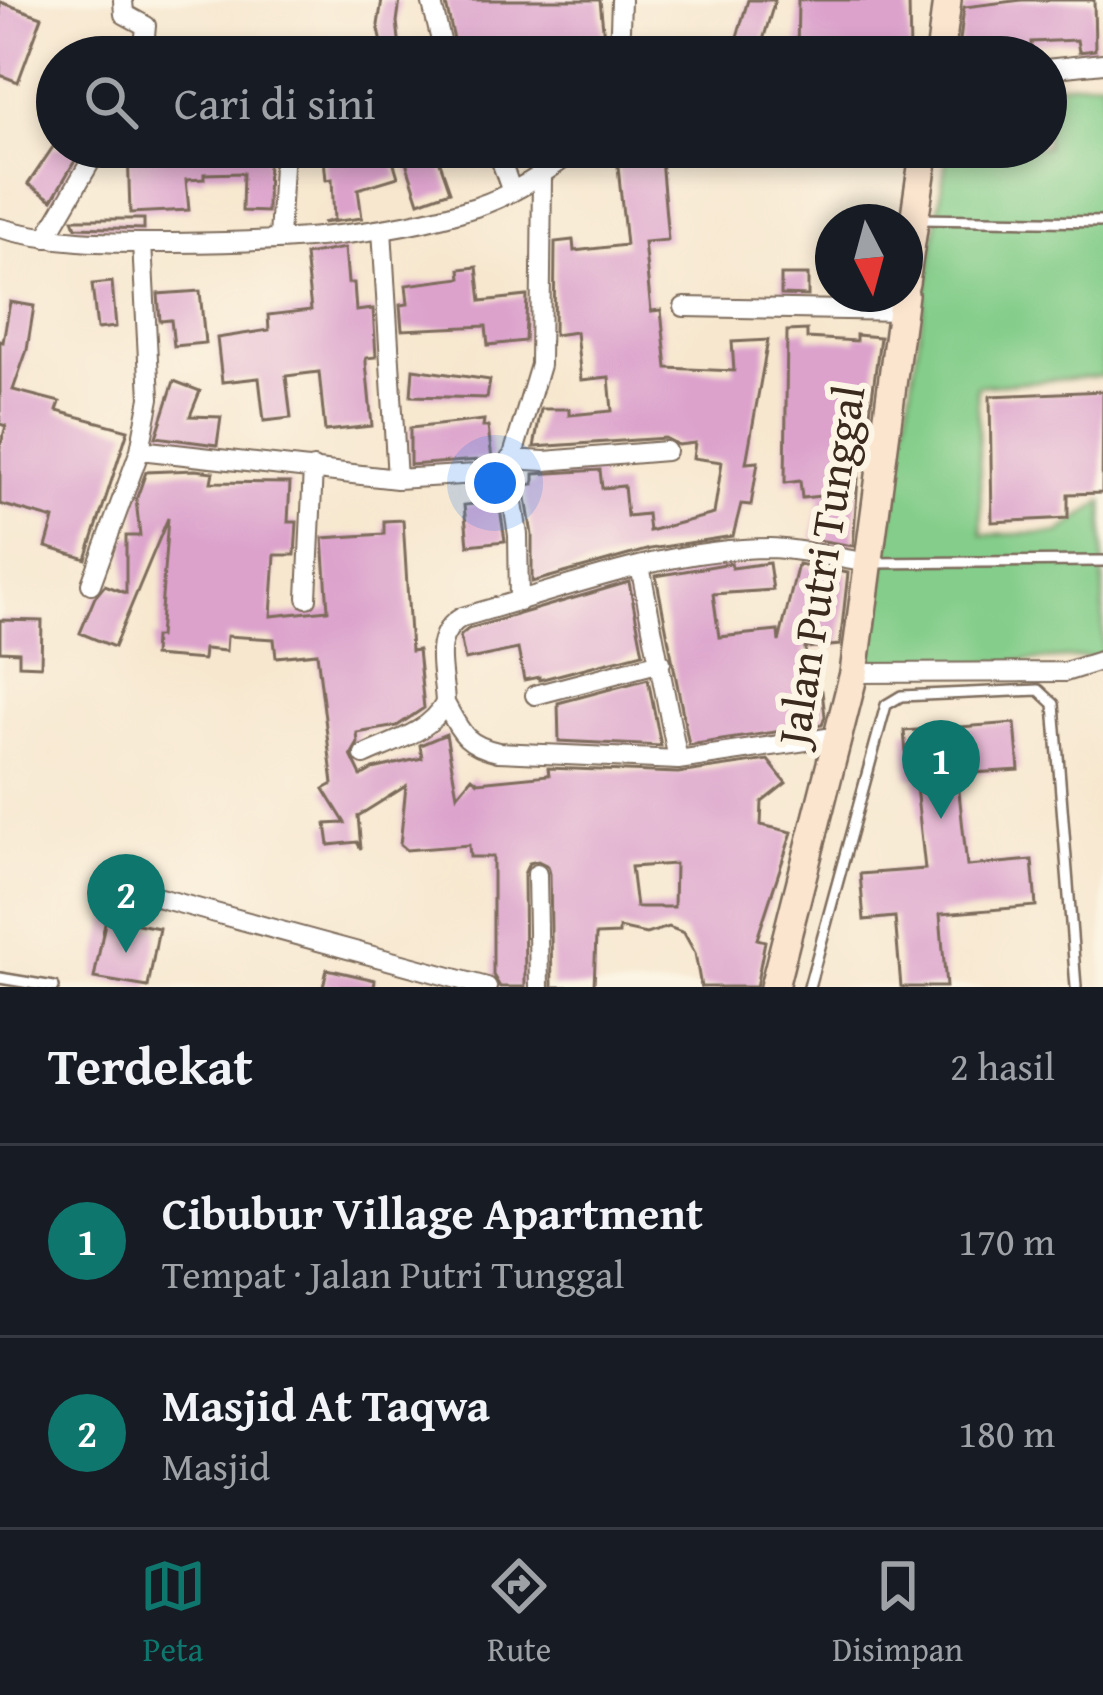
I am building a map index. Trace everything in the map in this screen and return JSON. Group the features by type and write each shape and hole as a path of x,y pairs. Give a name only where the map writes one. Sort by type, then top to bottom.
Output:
{"street":[{"path":"123,0 124,14 146,26 145,36"},
{"path":"431,0 440,36"},
{"path":"620,36 621,0"},
{"path":"942,36 946,0"},
{"path":"1067,67 1103,63"},
{"path":"46,238 87,168"},
{"path":"279,239 283,168"},
{"path":"503,168 512,192"},
{"path":"0,228 46,238 142,243 355,235 475,207 552,168"},
{"name":"Jalan Putri Tunggal","path":"916,204 922,168"},
{"path":"519,602 518,535 509,466 540,365 542,176"},
{"path":"382,229 397,478"},
{"path":"91,584 140,450 151,376 142,243"},
{"path":"684,307 815,300"},
{"name":"Jalan Putri Tunggal","path":"776,976 854,673 902,312"},
{"path":"140,450 397,478 666,451"},
{"path":"307,598 313,468"},
{"path":"840,736 678,760 499,752 476,747 464,738 445,703 440,651 446,629 462,617 640,566 772,548 872,563"},
{"path":"640,566 678,760"},
{"path":"854,673 1065,672 1103,660"},
{"path":"535,695 661,662"},
{"path":"364,755 428,724 445,703"},
{"path":"537,874 539,987"},
{"path":"160,898 487,987"}],"lane":[{"path":"923,219 1103,222"},
{"path":"872,563 1103,561"},
{"path":"809,987 886,705 901,696 1039,690 1054,704 1061,759 1076,987"},
{"path":"811,836 848,838"},
{"path":"776,976 813,972"},
{"path":"0,978 54,987"}],"green space":[{"path":"1103,80 1103,376 977,386 982,535 1059,533 1103,501 1103,656 868,670 945,168 1067,168 1067,83"}],"building":[{"path":"382,0 400,0 399,36 380,36"},
{"path":"445,0 600,0 604,36 453,36"},
{"path":"748,0 775,0 764,36 737,36"},
{"path":"798,0 909,0 910,36 797,36"},
{"path":"1022,0 1094,0 1095,50 1079,52 1077,40 1067,40 1067,36 961,36 964,7"},
{"path":"0,2 42,17 18,82 0,75"},
{"path":"39,168 71,168 52,200 28,184"},
{"path":"129,168 268,168 267,212 242,211 243,173 204,174 204,179 186,180 189,210 130,213"},
{"path":"325,168 395,168 398,177 358,189 362,218 322,223 334,220 332,179 326,180"},
{"path":"408,168 442,168 450,191 419,202"},
{"path":"618,168 662,168 668,240 644,242 651,311 661,310 667,368 734,371 732,342 768,340 746,463 758,462 751,505 741,504 733,536 650,549 532,582 532,535 524,485 534,484 534,474 600,470 602,488 624,486 627,516 647,514 649,531 714,514 722,462 693,458 695,443 678,445 665,438 534,447 541,409 569,409 569,415 612,411 609,377 581,380 576,332 554,335 555,242 573,240 574,251 626,245"},
{"path":"73,219 144,219 144,229 76,227"},
{"path":"345,248 356,311 373,309 376,357 366,358 372,426 325,431 319,372 286,376 291,418 264,421 259,378 222,382 217,338 269,330 268,315 311,310 305,255"},
{"path":"477,267 481,301 527,296 525,341 488,345 486,326 402,330 400,305 408,304 406,285 461,278 460,269"},
{"path":"781,275 808,275 808,296 781,295"},
{"path":"112,282 116,327 97,329 92,284"},
{"path":"200,291 205,343 174,346 171,320 160,321 158,294"},
{"path":"10,302 34,306 27,350 13,390 60,402 57,411 128,430 86,559 46,547 54,519 0,504 0,447 6,426 0,424 0,341"},
{"path":"807,330 807,338 856,341 856,335 880,337 863,465 859,465 853,546 812,539 821,496 802,498 800,481 785,483 787,331"},
{"path":"413,369 490,380 487,398 411,396"},
{"path":"174,381 200,391 190,416 221,417 217,445 156,437"},
{"path":"1103,391 1102,493 1068,494 1068,518 992,522 990,396"},
{"path":"484,420 492,459 410,465 410,428"},
{"path":"195,470 213,472 211,482 290,483 288,522 297,522 295,555 275,555 271,616 328,610 323,538 384,534 384,521 403,520 411,651 418,650 424,708 397,726 357,733 351,755 361,776 422,758 420,745 446,734 457,795 472,777 478,782 549,775 548,768 678,773 768,760 786,783 762,802 761,825 792,832 757,939 765,941 756,987 701,987 695,953 684,933 669,927 646,934 619,928 619,934 596,935 594,987 552,987 550,874 548,866 538,861 529,863 524,874 525,987 500,987 493,975 493,857 470,857 469,845 406,850 400,845 406,786 358,816 361,849 357,842 329,845 326,824 345,823 324,789 333,784 317,653 276,657 274,639 227,636 226,651 204,649 203,660 153,656 154,637 159,637 168,518 114,647 80,633 105,585 126,593 126,536 140,536 136,500 146,472","holes":["675,864 674,907 636,907 631,867"]},
{"path":"499,502 505,541 468,545 464,505"},
{"path":"731,563 732,568 769,563 773,590 713,594 719,637 778,631 779,642 798,564 848,573 840,645 805,648 809,693 822,691 825,716 822,725 689,745 656,576"},
{"path":"629,582 643,653 539,680 524,680 518,649 465,660 460,636 468,629"},
{"path":"0,620 42,621 41,666 19,665 19,652 0,651"},
{"path":"648,679 661,746 559,741 558,703"},
{"path":"1015,723 1019,770 957,774 967,866 1032,860 1036,906 940,914 946,987 901,987 895,917 864,920 860,874 925,869 915,777 908,777 904,731"},
{"path":"106,918 159,928 148,987 94,978"},
{"path":"327,969 375,980 374,987 323,987"}],"place":[{"name":"Cibubur Village Apartment","path":"941,819"},
{"name":"Masjid At Taqwa","path":"126,953"}]}
